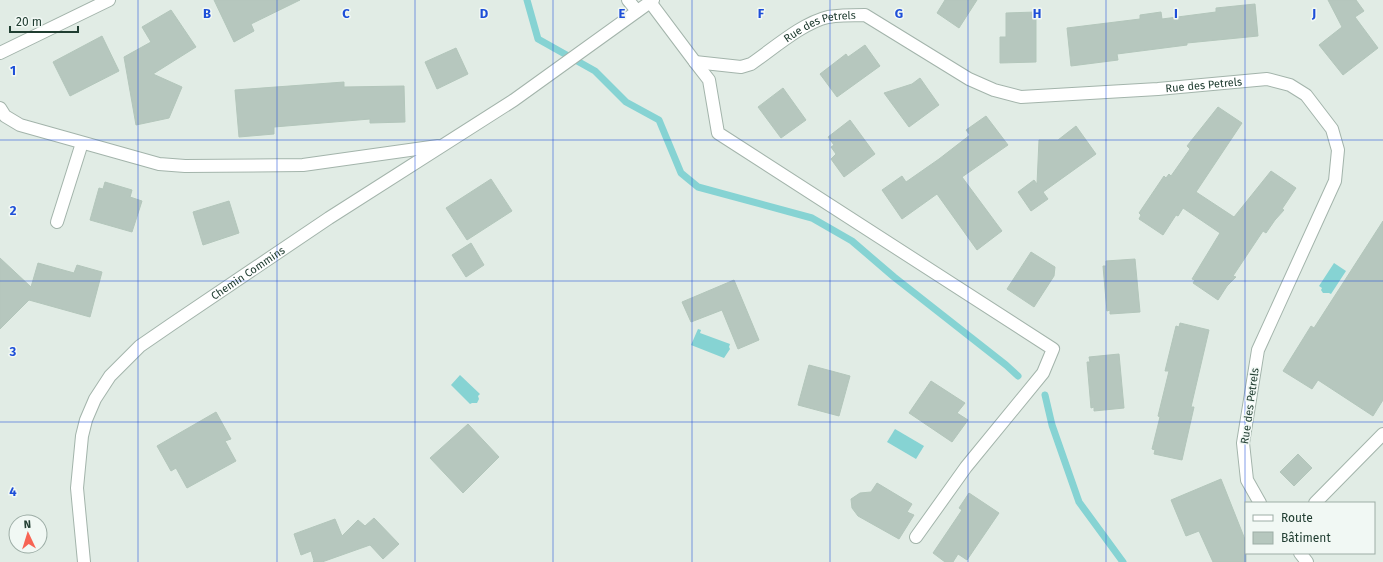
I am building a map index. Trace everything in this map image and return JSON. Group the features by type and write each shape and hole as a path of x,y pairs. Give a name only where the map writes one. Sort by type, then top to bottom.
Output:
{"street":[{"path":"0,53 109,0"},
{"path":"628,0 637,12"},
{"path":"651,1 709,80 718,133 1053,349 1043,373 966,467 916,537"},
{"name":"Chemin Commins","path":"84,562 77,488 82,436 86,420 95,399 110,376 140,346 329,218 514,100 651,1"},
{"name":"Rue des Petrels","path":"695,62 741,68 751,64 808,25 827,18 865,14 969,79 994,90 1021,97 1158,89 1267,79 1290,85 1306,96 1332,128 1338,150 1335,181 1258,350 1243,443 1247,480 1259,502"},
{"path":"0,108 5,116 20,125 159,164 185,166 303,165 442,146"},
{"path":"56,222 82,143"},
{"path":"1316,502 1383,434"},
{"path":"1301,554 1308,562"}],"water":[{"path":"1334,263 1346,271 1331,294 1323,293 1321,290 1322,288 1319,286"},
{"path":"698,329 701,330 700,333 730,344 730,349 724,358 691,345"},
{"path":"460,375 480,394 478,396 479,399 477,403 470,404 451,385"},
{"path":"895,429 924,446 916,459 887,442"}],"building":[{"path":"214,0 300,0 251,24 254,31 234,42"},
{"path":"945,0 977,0 959,28 937,13"},
{"path":"1328,0 1356,0 1364,11 1355,17 1378,48 1343,75 1319,45 1342,27"},
{"path":"1255,4 1258,36 1187,43 1187,45 1117,54 1118,60 1071,66 1067,28 1140,19 1140,15 1161,12 1162,19 1216,12 1216,8"},
{"path":"171,10 196,47 153,74 182,87 169,118 136,125 124,57 151,42 142,27"},
{"path":"1036,12 1036,62 1000,63 1000,37 1006,37 1006,13"},
{"path":"102,36 119,71 70,96 53,62"},
{"path":"865,45 880,66 837,97 820,74 846,54 848,57"},
{"path":"456,48 468,74 437,89 425,62"},
{"path":"920,78 939,105 909,127 884,93 912,84"},
{"path":"344,82 344,87 404,86 405,122 370,123 370,119 274,127 274,134 239,137 235,90"},
{"path":"783,88 806,120 781,138 758,107"},
{"path":"1218,107 1242,123 1196,192 1234,217 1271,171 1296,188 1282,209 1284,210 1266,233 1263,231 1233,276 1236,277 1227,286 1218,300 1193,283 1195,280 1192,279 1220,233 1183,208 1178,216 1176,215 1163,235 1139,219 1141,215 1139,213 1164,176 1166,178 1169,174 1171,176 1190,149 1187,146"},
{"path":"986,116 1008,145 962,177 1002,231 977,250 937,194 902,219 882,190 902,176 906,182 939,159 970,135 966,130"},
{"path":"850,120 875,154 844,177 831,159 836,154 831,147 834,145 828,137"},
{"path":"1076,126 1096,154 1043,192 1048,199 1031,211 1018,192 1034,180 1037,184 1039,140 1058,140"},
{"path":"491,179 512,211 467,240 446,208"},
{"path":"105,182 132,190 130,197 142,201 132,232 90,220 99,188 103,189"},
{"path":"229,201 239,233 203,245 193,212"},
{"path":"1383,221 1383,400 1373,416 1318,380 1312,389 1283,371 1311,326 1314,328"},
{"path":"471,243 484,265 466,277 452,255"},
{"path":"1031,252 1055,267 1054,276 1034,307 1007,289"},
{"path":"0,258 31,287 38,263 74,273 77,265 102,272 90,317 29,300 0,329"},
{"path":"1135,259 1140,312 1110,314 1110,310 1107,311 1103,266 1106,266 1106,261"},
{"path":"734,280 759,340 738,349 722,310 691,322 682,302"},
{"path":"1180,323 1209,330 1191,407 1194,407 1182,460 1154,454 1155,450 1152,449 1169,371 1165,371 1176,326 1179,327"},
{"path":"1119,354 1124,408 1094,411 1094,407 1091,408 1087,362 1090,362 1089,357"},
{"path":"809,365 850,376 839,416 798,405"},
{"path":"931,381 965,403 957,413 968,420 952,442 909,413"},
{"path":"216,412 231,439 225,441 236,461 187,488 176,468 171,471 157,446"},
{"path":"468,424 499,457 463,493 430,458"},
{"path":"1298,454 1312,468 1294,486 1280,472"},
{"path":"1221,479 1245,539 1246,562 1213,562 1199,531 1186,536 1171,500"},
{"path":"877,483 912,504 907,512 914,515 899,539 858,516 852,508 851,499 860,493 871,492"},
{"path":"969,493 999,513 967,560 958,554 953,562 945,562 933,553 962,510 959,508"},
{"path":"374,518 399,544 383,559 370,545 322,562 313,562 311,551 301,555 294,534 335,519 342,536 358,520 365,526"}],"waterway":[{"path":"527,0 538,39 595,71 626,102 659,120 681,173 698,187 812,218 852,241 894,277 1018,376"},
{"path":"1045,395 1052,425 1079,502 1123,562"}]}
